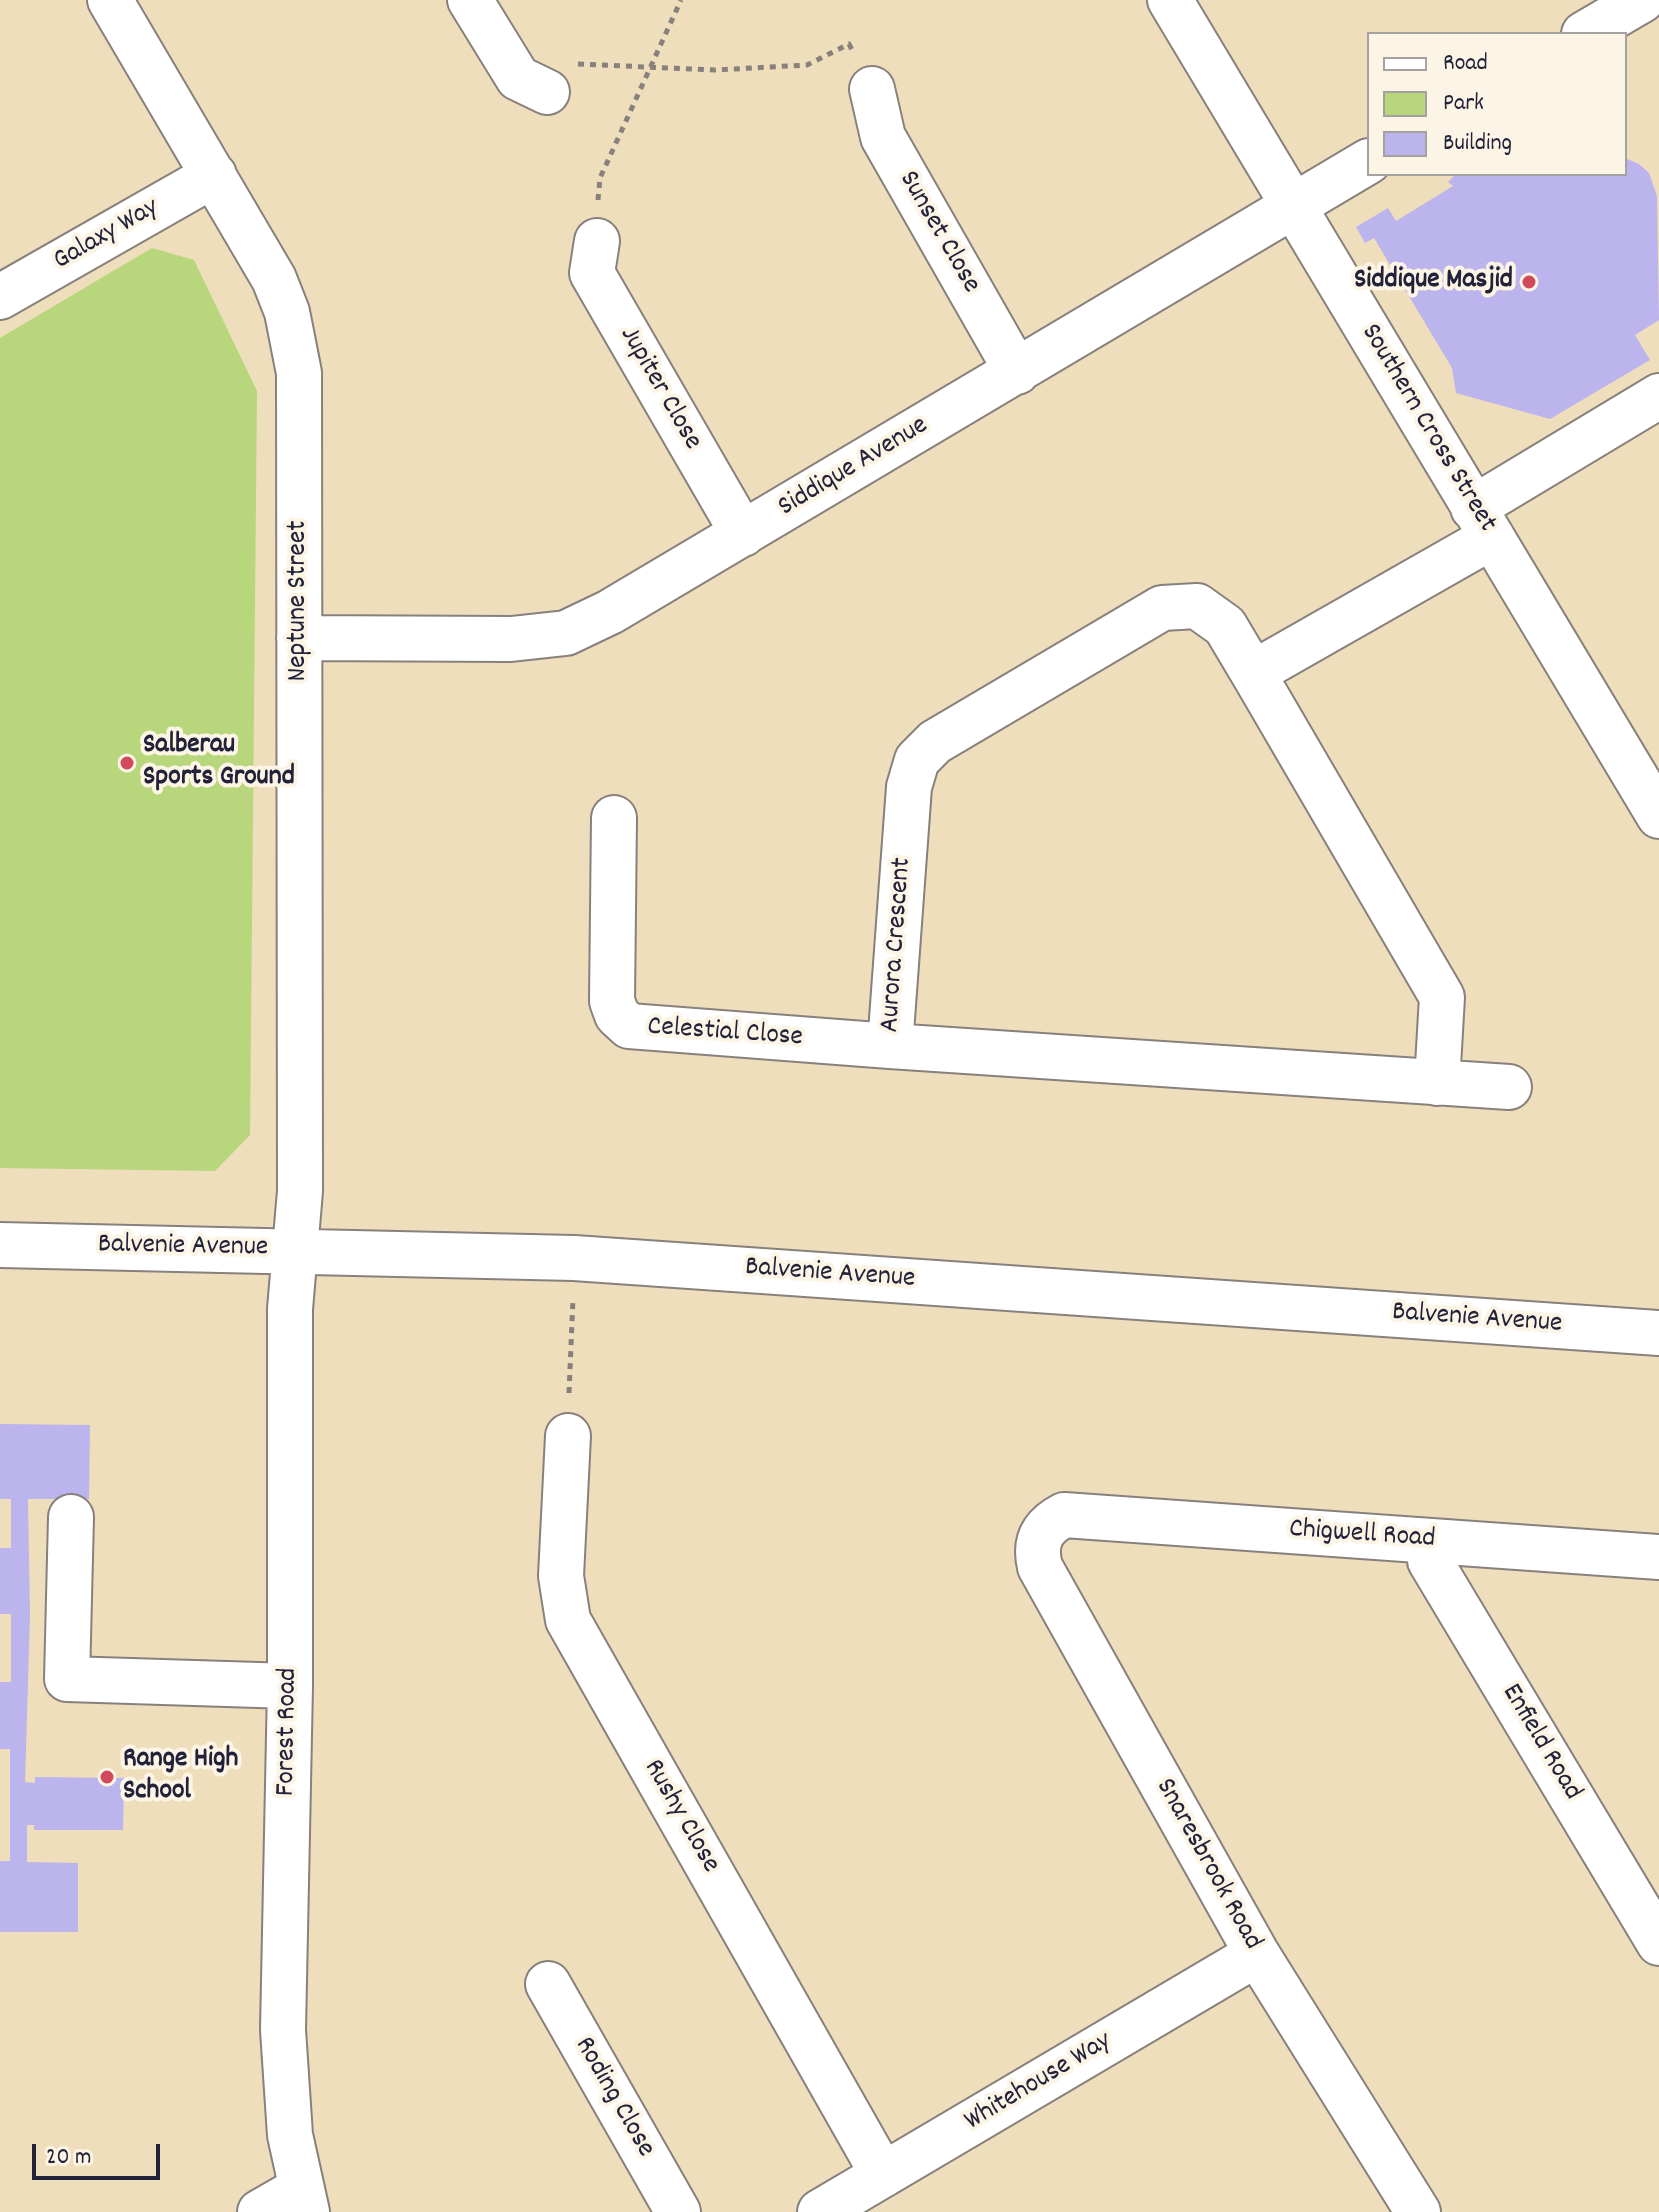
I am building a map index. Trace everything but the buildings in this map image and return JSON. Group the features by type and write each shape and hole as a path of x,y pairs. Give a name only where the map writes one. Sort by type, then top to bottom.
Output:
{"street":[{"name":"Neptune Street","path":"110,0 274,279 295,342 301,404 300,1191 296,1250"},
{"path":"470,0 518,78 561,78"},
{"name":"Southern Cross Street","path":"1170,0 1657,810"},
{"path":"1587,32 1642,0"},
{"name":"Sunset Close","path":"872,89 883,137 1017,372"},
{"name":"Siddique Avenue","path":"299,638 511,639 566,633 610,612 743,534 1367,162"},
{"name":"Galaxy Way","path":"0,297 214,175"},
{"name":"Jupiter Close","path":"597,241 592,273 743,534"},
{"path":"1253,673 1482,522 1659,396"},
{"name":"Aurora Crescent","path":"1437,1083 1442,997 1225,626 1197,606 1162,608 935,742 917,760 909,787 890,1046 1437,1083 1509,1087"},
{"name":"Celestial Close","path":"614,818 612,1001 617,1015 629,1026 890,1046"},
{"name":"Balvenie Avenue","path":"0,1245 574,1258 1659,1333"},
{"name":"Forest Road","path":"296,1250 290,1309 290,1686 283,2030 290,2135 304,2200"},
{"name":"Rushy Close","path":"568,1436 561,1576 568,1620 883,2175"},
{"name":"Chigwell Road","path":"1064,1515 1659,1557"},
{"name":"Snaresbrook Road","path":"1064,1515 1049,1523 1042,1532 1036,1550 1040,1567 1257,1954 1417,2212"},
{"path":"71,1517 67,1679 290,1686"},
{"name":"Enfield Road","path":"1431,1541 1430,1561 1653,1919"},
{"name":"Whitehouse Way","path":"820,2212 1257,1954"},
{"name":"Roding Close","path":"548,1984 678,2212"},
{"path":"260,2212 304,2200"}],"path":[{"path":"600,178 681,0"},
{"path":"561,78 651,65 715,70 807,65 849,44"},
{"path":"568,1436 573,1294"}],"green space":[{"name":"Salberau Sports Ground","path":"152,248 194,260 257,391 250,1135 215,1171 0,1168 0,338"}],"place":[{"name":"Siddique Masjid","path":"1529,282"},
{"name":"Salberau Sports Ground","path":"127,763"},
{"name":"Range High School","path":"107,1777"}]}
